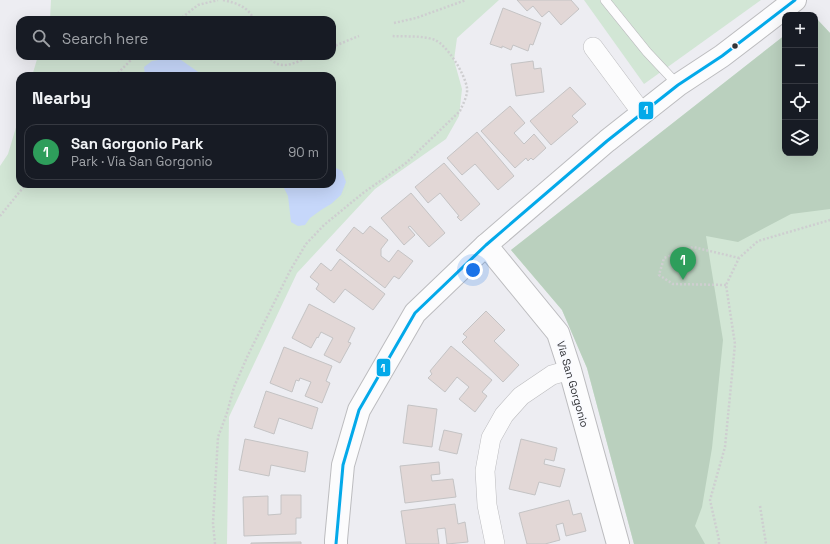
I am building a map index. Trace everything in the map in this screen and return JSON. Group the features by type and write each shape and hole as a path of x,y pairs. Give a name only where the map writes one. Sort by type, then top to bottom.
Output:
{"main road":[{"path":"336,544 343,465 359,410 415,313 486,245 642,113 678,85 722,56 796,0"},
{"name":"Via San Gorgonio","path":"486,245 558,333 570,370 618,544"}],"street":[{"path":"592,47 642,113"},
{"path":"495,544 487,505 485,470 491,438 504,415 520,396 552,375 570,370"}],"lane":[{"path":"605,0 647,52 678,85"}],"path":[{"path":"184,16 198,5 218,0"},
{"path":"223,0 239,4 252,16"},
{"path":"394,23 416,18 466,0"},
{"path":"336,45 359,36"},
{"path":"215,544 213,523 218,437 227,413 234,387 251,348 291,269 306,244 324,225 363,193 406,163 460,111 465,100 467,88 465,79 456,62 444,47 436,40 424,37 392,36"},
{"path":"119,72 131,60"},
{"path":"271,60 273,63 286,66 301,60"},
{"path":"0,216 23,188"},
{"path":"719,544 720,540 710,500 725,447 735,344 726,285 740,258 758,241 830,220"},
{"path":"726,285 673,284 659,275 664,258 693,247 740,258"},
{"path":"760,506 766,544"}],"green space":[{"path":"51,0 499,0 457,38 454,60 462,89 459,116 446,139 375,189 297,273 229,417 227,544 0,544 0,166 8,154 16,127 16,188 336,188 336,72 33,72 37,60 336,60 336,16 50,16"},
{"path":"584,0 761,0 644,84"},
{"path":"818,20 830,33 830,544 634,544 587,368 562,310 511,250 782,37 782,156 818,156"},
{"path":"818,20 830,33 830,209 791,214 738,242 706,236 723,340 712,448 702,507 695,526 705,544 634,544 587,368 562,310 511,250 782,37 782,156 818,156"}],"water":[{"path":"181,60 198,72 145,72 144,67 152,61"},
{"path":"336,168 342,171 346,182 341,195 331,204 310,218 305,225 298,226 291,222 288,196 284,188 336,188"}],"building":[{"path":"517,0 571,0 579,9 561,25 549,11 542,17 533,6 527,11"},
{"path":"503,8 541,23 533,45 530,44 528,51 513,45 511,50 502,46 502,48 490,44"},
{"path":"533,61 534,69 541,68 544,92 516,96 511,64"},
{"path":"570,87 586,104 572,116 578,122 551,145 530,121"},
{"path":"510,106 525,123 514,133 524,144 534,134 546,148 533,160 531,158 528,161 526,158 515,168 481,131"},
{"path":"477,132 514,176 498,190 475,164 462,175 447,158"},
{"path":"444,163 480,204 461,221 457,217 459,216 440,193 428,203 415,187"},
{"path":"411,193 445,233 429,247 410,226 408,227 415,235 404,245 381,218"},
{"path":"370,226 388,240 381,249 381,256 389,262 398,250 413,261 399,279 394,276 385,288 336,250 354,227 363,234"},
{"path":"340,259 385,294 373,310 345,289 334,303 316,289 319,284 310,277 321,263 331,271"},
{"path":"309,304 355,328 348,342 351,343 340,363 324,355 333,338 321,332 311,348 292,338"},
{"path":"486,311 505,330 494,341 519,365 503,382 462,342 467,337 463,334"},
{"path":"451,346 492,380 482,392 487,396 475,412 459,399 469,387 457,377 445,392 428,378 432,374 430,371"},
{"path":"284,347 332,366 326,381 330,383 322,403 305,396 311,382 300,378 299,381 296,380 292,392 270,383"},
{"path":"266,391 318,408 312,429 279,418 274,434 254,427"},
{"path":"408,405 437,409 432,447 403,443"},
{"path":"444,430 462,434 457,454 439,450"},
{"path":"245,439 308,452 305,472 271,465 269,476 239,470"},
{"path":"521,439 557,448 554,461 545,459 544,464 565,469 560,487 539,482 535,495 509,489"},
{"path":"439,462 440,474 431,475 432,481 453,479 456,497 405,503 400,466"},
{"path":"281,495 301,495 301,518 296,518 296,534 244,536 243,497 268,496 268,515 281,514"},
{"path":"569,500 573,515 581,513 586,531 566,536 563,523 556,525 560,540 545,544 527,544 519,513"},
{"path":"455,504 458,524 465,522 468,542 447,544 445,528 437,529 439,544 406,544 401,511"},
{"path":"301,542 301,544 251,544 251,543"}],"transit line":[{"name":"1","path":"336,544 343,465 359,410 415,313 486,245 607,141 678,85 722,56 795,0"}],"place":[{"name":"San Gorgonio Park","path":"683,280"}]}
